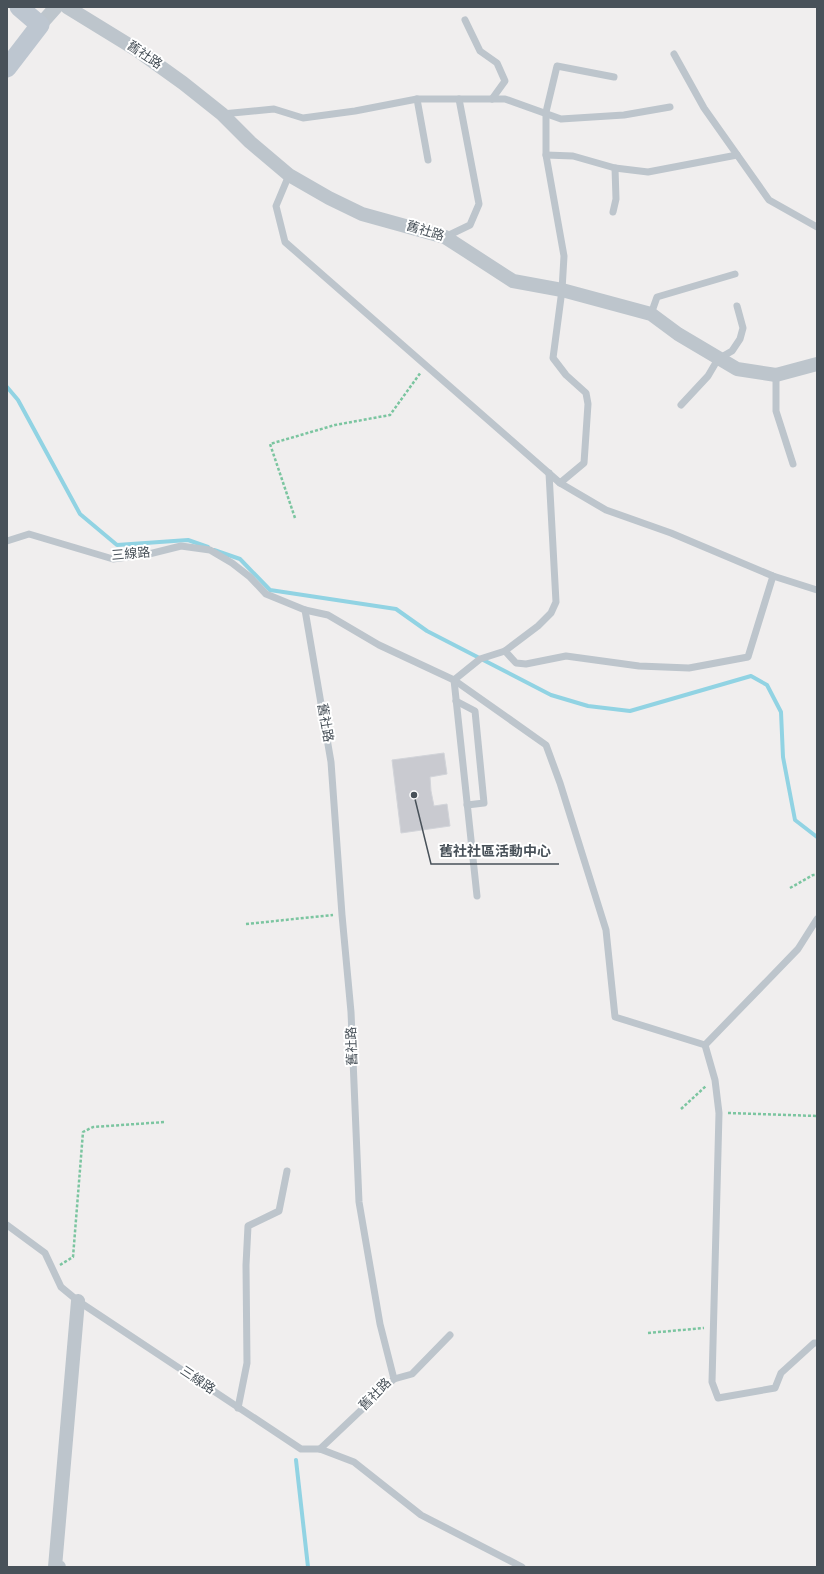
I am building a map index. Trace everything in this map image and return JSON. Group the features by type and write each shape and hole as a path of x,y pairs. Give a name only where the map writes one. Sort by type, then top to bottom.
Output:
{"street":[{"path":"19,7 40,24"},
{"path":"7,68 40,24 56,7"},
{"name":"舊社路","path":"67,7 137,50 183,83 222,114 250,142 289,175 329,198 362,214 445,237 513,281 562,290 651,314 678,334 736,369 776,375 817,364"},
{"path":"59,1567 55,1566 78,1301"}],"lane":[{"path":"465,20 480,51 498,63 505,82 492,99"},
{"path":"674,54 704,108 769,200 817,227"},
{"path":"560,483 584,463 588,404 586,393 566,375 553,358 562,290 564,256 546,155 546,112 557,66 614,77"},
{"path":"417,99 428,160"},
{"path":"222,114 274,109 303,118 355,112 417,99 505,99 561,118 624,115 670,107"},
{"path":"445,237 470,225 479,204 459,99"},
{"path":"546,155 573,156 615,168 648,172 737,155"},
{"path":"613,212 616,199 615,168"},
{"path":"289,175 276,206 285,242 560,483 606,510 671,533 773,576 817,590"},
{"path":"651,314 657,297 735,274"},
{"path":"681,405 708,376 718,359 732,351 740,339 743,328 737,306"},
{"path":"776,375 776,411 793,464"},
{"path":"454,680 480,659 505,651 538,626 551,613 556,602 549,473"},
{"name":"三線路","path":"7,541 29,534 112,559 149,554 181,546 210,550 232,563 250,577 266,594 305,610"},
{"path":"505,651 516,663 526,664 566,656 639,666 689,668 748,657 773,576"},
{"path":"305,610 328,615 379,646 454,680 546,745 560,783 606,930 615,1017 705,1045"},
{"name":"舊社路","path":"305,610 331,762 342,915 351,1012 359,1202 380,1324 394,1378 320,1449"},
{"path":"454,680 477,896"},
{"path":"456,701 475,711 484,803 467,805"},
{"path":"705,1045 798,949 817,919"},
{"path":"705,1045 715,1080 719,1113 712,1382 718,1398 775,1388 780,1373 814,1343 817,1343"},
{"path":"238,1408 247,1363 246,1265 248,1226 279,1211 287,1170"},
{"name":"三線路","path":"7,1225 45,1253 61,1287 78,1301 238,1408 301,1448 320,1449 354,1462 421,1515 522,1567"},
{"path":"394,1378 412,1374 450,1335"}],"path":[{"path":"295,518 270,444 335,425 390,415 426,365"},
{"path":"790,888 813,875 817,875"},
{"path":"246,924 342,915"},
{"path":"681,1109 699,1091 715,1080"},
{"path":"719,1113 817,1116"},
{"path":"53,1270 73,1257 84,1132 93,1128 165,1122"},
{"path":"648,1333 714,1327"}],"building":[{"path":"444,753 447,774 430,777 431,791 434,806 447,804 450,826 401,833 392,760"}],"waterway":[{"path":"7,387 18,400 80,514 117,545 188,540 208,547"},
{"path":"214,550 240,559 270,590 396,609 427,631 551,695 588,706 630,711 751,676 767,685 781,712 783,757 795,820 817,837"},
{"path":"296,1460 308,1567"}],"place":[{"name":"舊社社區活動中心","path":"414,795"}]}
